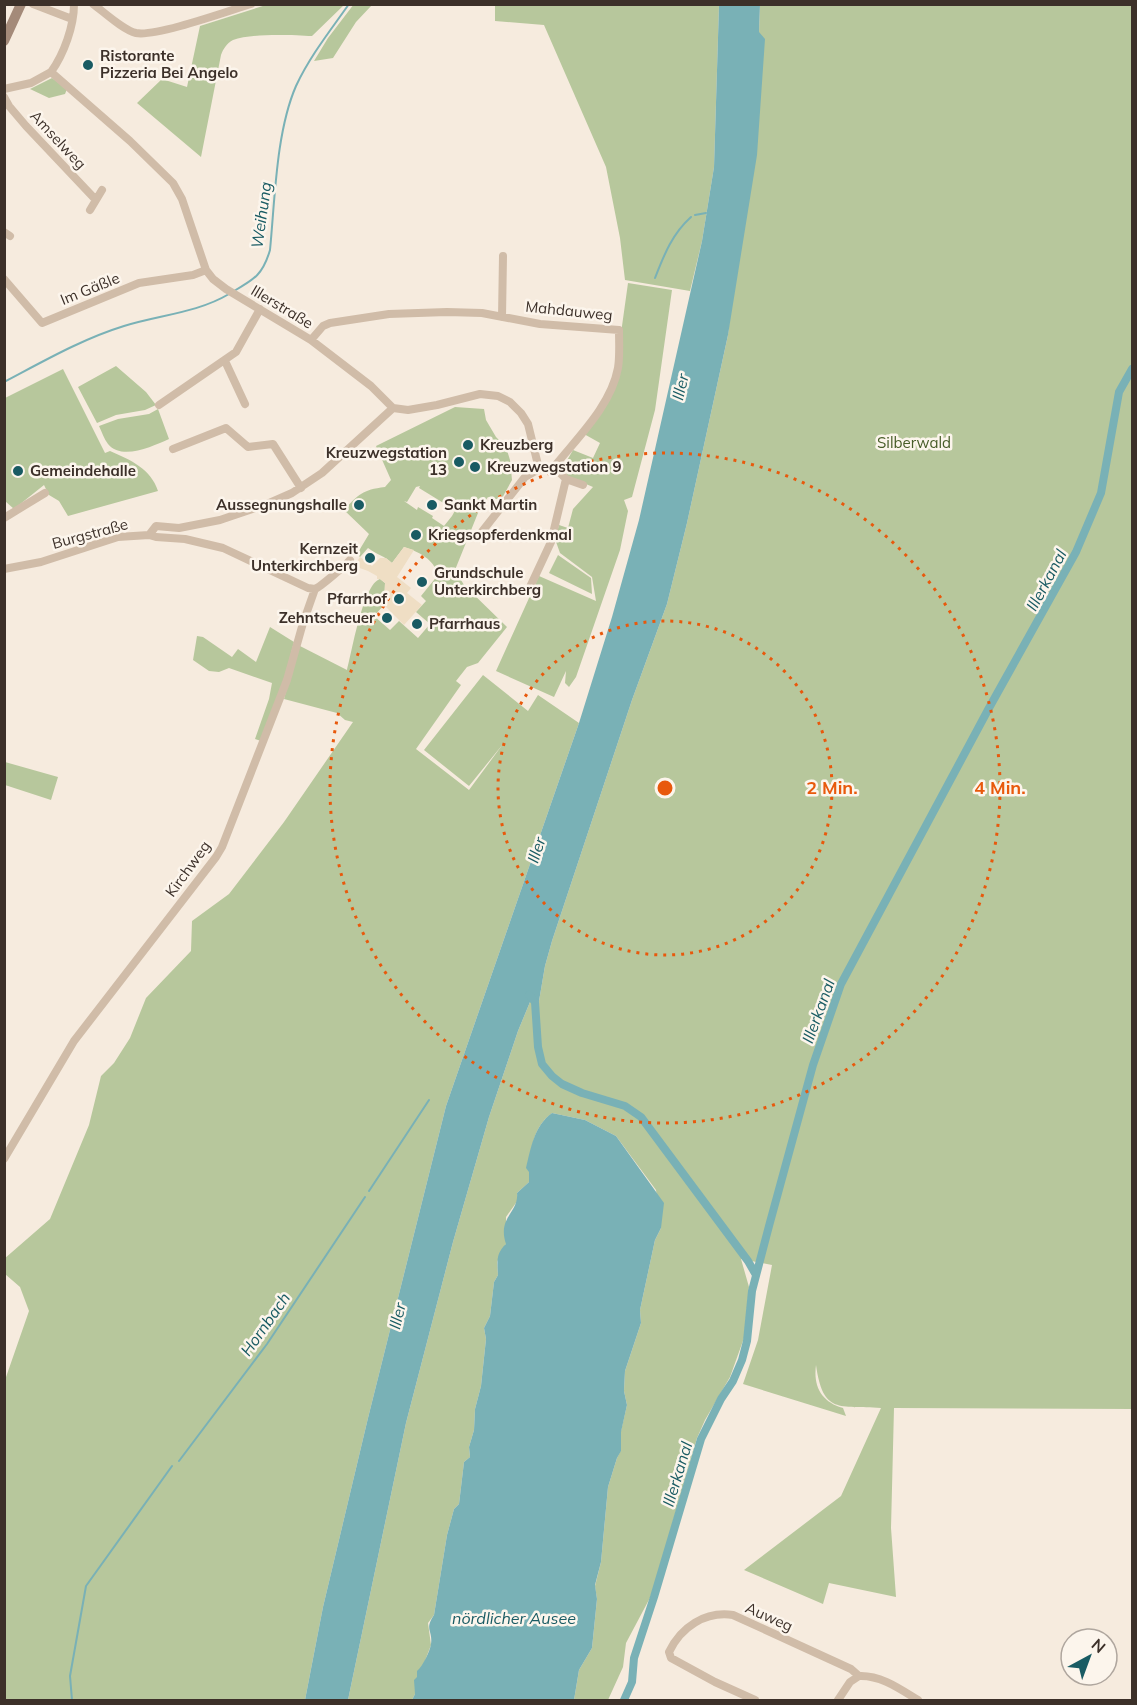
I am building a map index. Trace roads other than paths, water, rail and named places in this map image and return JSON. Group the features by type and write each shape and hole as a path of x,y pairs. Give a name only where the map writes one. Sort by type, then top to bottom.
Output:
{"main road":[{"path":"4,41 21,4"}],"street":[{"path":"33,4 72,19"},
{"path":"4,89 31,82 51,72 63,51 74,4"},
{"path":"93,4 137,33 155,32 251,4"},
{"name":"Illerstraße","path":"51,72 121,133 173,183 182,199 206,270 213,279 226,290 311,340 363,379 393,408"},
{"name":"Amselweg","path":"4,97 34,135 95,199"},
{"path":"90,210 102,190"},
{"name":"Mahdauweg","path":"502,317 503,255"},
{"name":"Im Gäßle","path":"4,279 42,323 139,283 192,275 206,270"},
{"path":"159,405 236,352 260,309"},
{"name":"Mahdauweg","path":"311,340 318,331 330,323 389,314 447,312 482,313 540,324 619,330 618,366 613,385 600,409 554,467"},
{"path":"225,361 245,404"},
{"path":"393,408 408,410 480,394 498,396 510,402 528,424 539,469"},
{"name":"Burgstraße","path":"4,569 41,562 118,537 148,535 156,526 180,528 220,520 267,504 300,487 331,465 393,408"},
{"path":"173,449 226,428 248,447 273,444 300,487"},
{"path":"477,538 525,477 539,469 554,467 566,479 583,485"},
{"path":"530,586 551,542 566,479"},
{"path":"4,518 45,493"},
{"path":"148,535 216,546 315,589 321,587 350,560"},
{"name":"Kirchweg","path":"4,1159 74,1041 222,847 287,680 315,589"},
{"name":"Auweg","path":"755,1701 671,1658 669,1652 681,1634 704,1618 723,1614 732,1615 851,1669 859,1676 868,1676 893,1685 918,1701"},
{"path":"838,1701 850,1682 859,1676"}],"water":[{"name":"Iller","path":"719,5 760,5 759,32 765,39 757,155 728,335 687,523 667,604 632,700 552,941 539,1001 530,1002 489,1117 453,1242 406,1423 348,1700 305,1700 323,1607 446,1106 579,723 639,520 702,241 714,167"},
{"name":"nördlicher Ausee","path":"552,1113 585,1120 616,1136 664,1203 661,1228 655,1240 640,1310 641,1323 625,1371 624,1391 627,1405 621,1432 621,1451 608,1487 601,1562 595,1585 597,1599 592,1648 579,1670 574,1700 412,1700 415,1694 414,1680 417,1677 417,1671 424,1662 430,1647 429,1627 434,1615 447,1535 454,1509 459,1504 464,1462 470,1457 469,1447 481,1386 486,1339 484,1328 490,1316 494,1282 498,1275 499,1254 506,1244 504,1227 515,1206 517,1193 529,1182 529,1172 526,1168 534,1138 541,1124"}],"waterway":[{"name":"Weihung","path":"234,291 257,275 270,250 280,145 289,104 296,86 308,64 349,4"},
{"path":"695,215 706,213"},
{"path":"655,278 665,253 691,217"},
{"name":"Weihung","path":"4,382 63,351 108,331 191,310 229,294"},
{"name":"Illerkanal","path":"624,1700 632,1682 634,1658 701,1439 742,1360 747,1341 752,1291 769,1226 813,1065 841,984 989,708 1076,552 1101,493 1119,392 1132,369"},
{"path":"529,995 535,1002 538,1047 542,1064 562,1084 582,1093 625,1106 641,1117 756,1275"},
{"name":"Hornbach","path":"369,1191 429,1100"},
{"name":"Hornbach","path":"179,1461 267,1344 365,1197"},
{"name":"Hornbach","path":"72,1700 70,1676 86,1586 172,1466"}],"place":[{"name":"Ristorante Pizzeria Bei Angelo","path":"88,65"},
{"name":"Kreuzberg","path":"468,445"},
{"name":"Kreuzwegstation 13","path":"459,462"},
{"name":"Kreuzwegstation 9","path":"475,467"},
{"name":"Gemeindehalle","path":"18,471"},
{"name":"Aussegnungshalle","path":"359,505"},
{"name":"Sankt Martin","path":"432,505"},
{"name":"Kriegsopferdenkmal","path":"416,535"},
{"name":"Kernzeit Unterkirchberg","path":"370,558"},
{"name":"Grundschule Unterkirchberg","path":"422,582"},
{"name":"Pfarrhof","path":"399,599"},
{"name":"Zehntscheuer","path":"387,618"},
{"name":"Pfarrhaus","path":"417,624"}],"park label":[{"name":"Silberwald","path":"914,443"}]}
